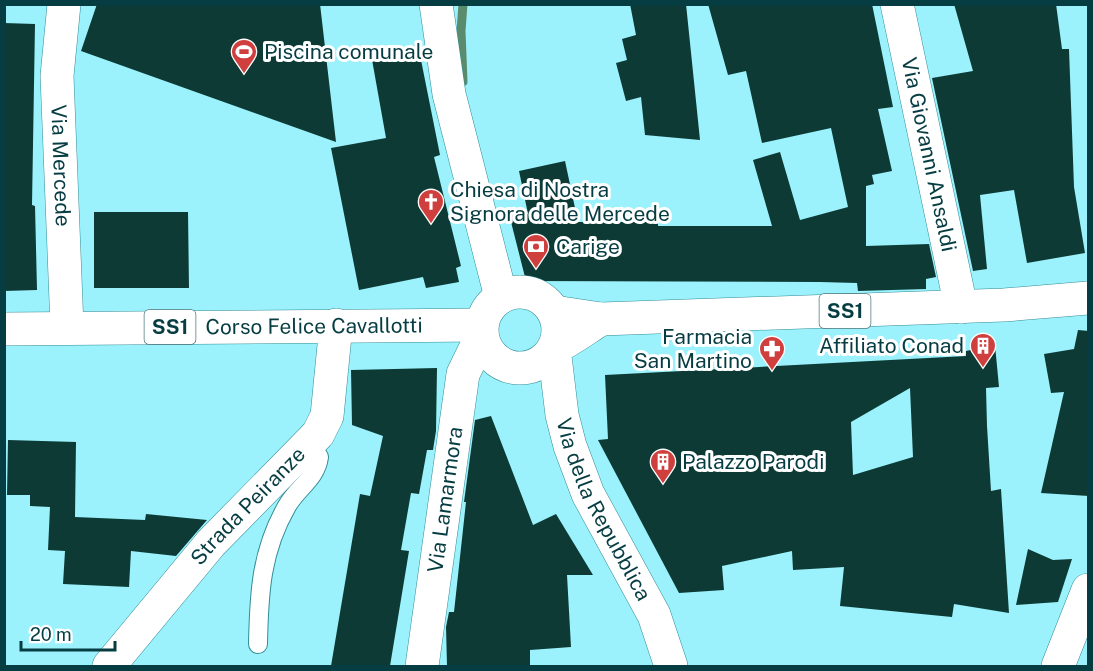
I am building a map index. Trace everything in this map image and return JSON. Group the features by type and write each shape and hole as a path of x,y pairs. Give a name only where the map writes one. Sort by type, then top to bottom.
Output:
{"main road":[{"name":"Via Mercede","path":"64,4 57,76 67,327"},
{"path":"436,4 449,94 501,297"},
{"name":"Via Giovanni Ansaldi","path":"897,4 961,307"},
{"path":"518,291 539,296 554,312 601,319 572,340 554,348 547,358 537,365 525,368 513,368 492,357 485,347 482,330 490,306 501,297 518,291"},
{"name":"SS1","path":"601,319 961,307 1089,298"},
{"name":"Via della Repubblica","path":"554,312 558,323 558,336 554,348 562,415 570,446 588,494 654,615 671,666"},
{"name":"Corso Felice Cavallotti","path":"4,329 336,325 482,330"},
{"name":"Strada Peiranze","path":"109,666 211,543 318,434 327,416 336,325"},
{"name":"Via Lamarmora","path":"422,666 463,374 482,330"},
{"path":"1058,666 1089,590"}],"lane":[{"path":"258,644 259,601 263,570 272,535 288,503 317,468 319,457 309,442"}],"building":[{"name":"Piscina comunale","path":"97,4 320,4 336,142 81,51"},
{"path":"630,4 686,4 700,140 645,135 641,97 626,101 616,63 627,60 622,39 636,35"},
{"path":"708,4 872,4 893,107 878,109 892,171 872,175 874,184 866,186 866,246 929,244 936,277 926,279 926,289 858,291 857,283 820,282 526,281 509,214 528,214 519,171 565,161 578,222 658,222 658,226 772,226 753,160 780,152 800,220 848,207 831,128 762,143 746,71 728,75"},
{"path":"954,4 1056,4 1062,49 1069,49 1074,187 1085,253 1027,263 1014,190 980,195 987,269 973,271 932,78 973,71"},
{"path":"4,23 35,24 32,205 35,206 37,290 4,291"},
{"path":"418,45 440,155 434,157 461,266 456,268 459,282 426,288 423,277 359,290 331,148 386,138 371,54"},
{"path":"94,212 188,212 189,288 94,288"},
{"path":"1078,330 1089,331 1089,496 1041,493 1064,392 1051,393 1044,354 1074,349"},
{"path":"995,345 999,387 986,388 987,426 991,491 1001,489 1009,613 954,604 952,617 840,606 844,567 793,570 792,551 722,566 724,590 679,593 598,440 608,439 605,375 966,356 966,351","holes":["910,388 913,457 853,475 851,422"]},
{"path":"437,368 436,431 433,450 427,450 419,494 411,493 401,550 409,551 390,666 331,666 360,494 370,496 383,436 352,425 351,370"},
{"path":"491,416 533,525 556,514 593,575 567,575 571,647 530,650 530,666 447,666 446,627 449,612 454,612 466,502 464,502 475,420"},
{"path":"8,440 76,442 75,517 145,520 146,514 207,520 176,556 131,551 129,587 63,584 65,551 48,550 50,507 30,506 30,495 7,495"},
{"path":"1028,549 1053,560 1072,559 1058,602 1016,605"}],"waterway":[{"path":"463,4 461,31 463,82"}],"place":[{"name":"Piscina comunale","path":"244,75"},
{"name":"Chiesa di Nostra Signora delle Mercede","path":"431,225"},
{"name":"Carige","path":"536,270"},
{"name":"Affiliato Conad","path":"983,369"},
{"name":"Farmacia San Martino","path":"772,372"},
{"name":"Palazzo Parodi","path":"663,485"}]}
